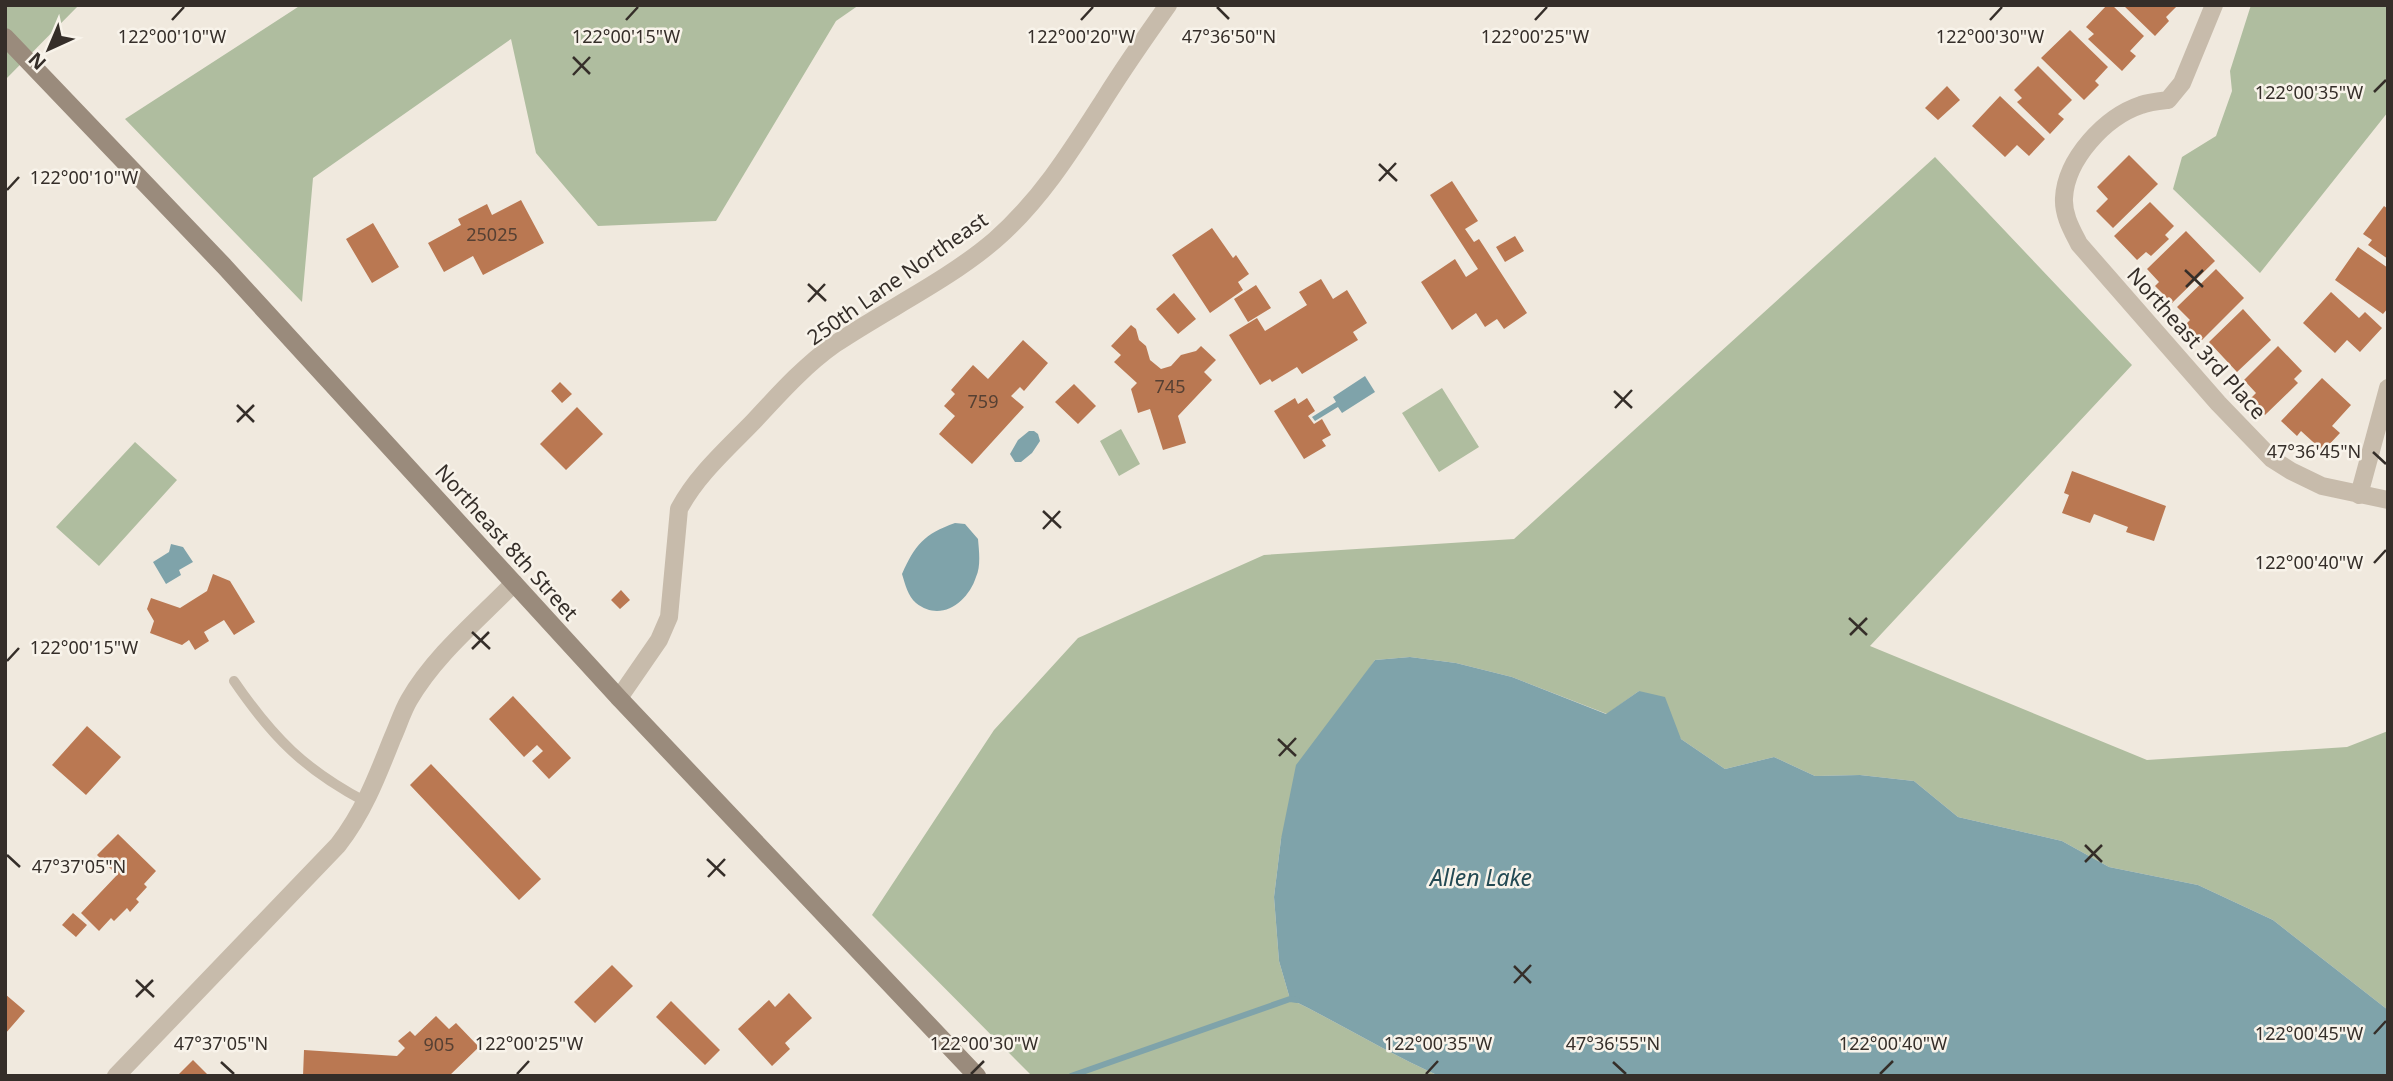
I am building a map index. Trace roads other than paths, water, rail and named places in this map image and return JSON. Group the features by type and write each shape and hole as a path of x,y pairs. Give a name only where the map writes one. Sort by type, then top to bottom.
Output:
{"street":[{"name":"250th Lane Northeast","path":"619,698 659,640 669,617 678,509 702,474 794,379 833,346 958,267 994,241 1028,209 1069,155 1168,5"},
{"name":"Northeast 3rd Place","path":"2214,5 2182,83 2168,100 2141,105 2119,117 2099,132 2079,157 2069,177 2064,199 2068,223 2088,254 2218,403 2272,459 2322,486 2388,500"},
{"name":"Northeast 8th Street","path":"5,37 224,266 619,698 977,1076"},
{"path":"2359,495 2388,388"},
{"path":"116,1076 338,845 355,824 408,703 420,682 513,583"}],"lane":[{"path":"234,681 260,719 293,754 335,786 366,802"}],"water":[{"path":"1365,376 1375,392 1342,413 1338,407 1315,421 1312,417 1336,402 1333,397"},
{"path":"1029,431 1038,434 1040,441 1032,453 1021,462 1015,462 1010,454 1018,440"},
{"path":"955,523 965,524 978,539 978,573 967,594 952,607 935,611 925,609 911,597 902,574 911,555 928,536"},
{"path":"171,544 183,547 193,562 179,570 181,575 166,584 153,562 169,552"},
{"name":"Allen Lake","path":"1410,657 1456,663 1512,677 1606,714 1639,691 1665,697 1681,739 1725,769 1774,757 1815,776 1860,775 1914,781 1958,817 2062,841 2109,867 2198,885 2273,920 2388,1010 2388,1076 1439,1076 1290,999 1279,961 1274,897 1281,839 1296,765 1375,660"}],"waterway":[{"path":"1071,1076 1290,999 1297,1000"}]}
